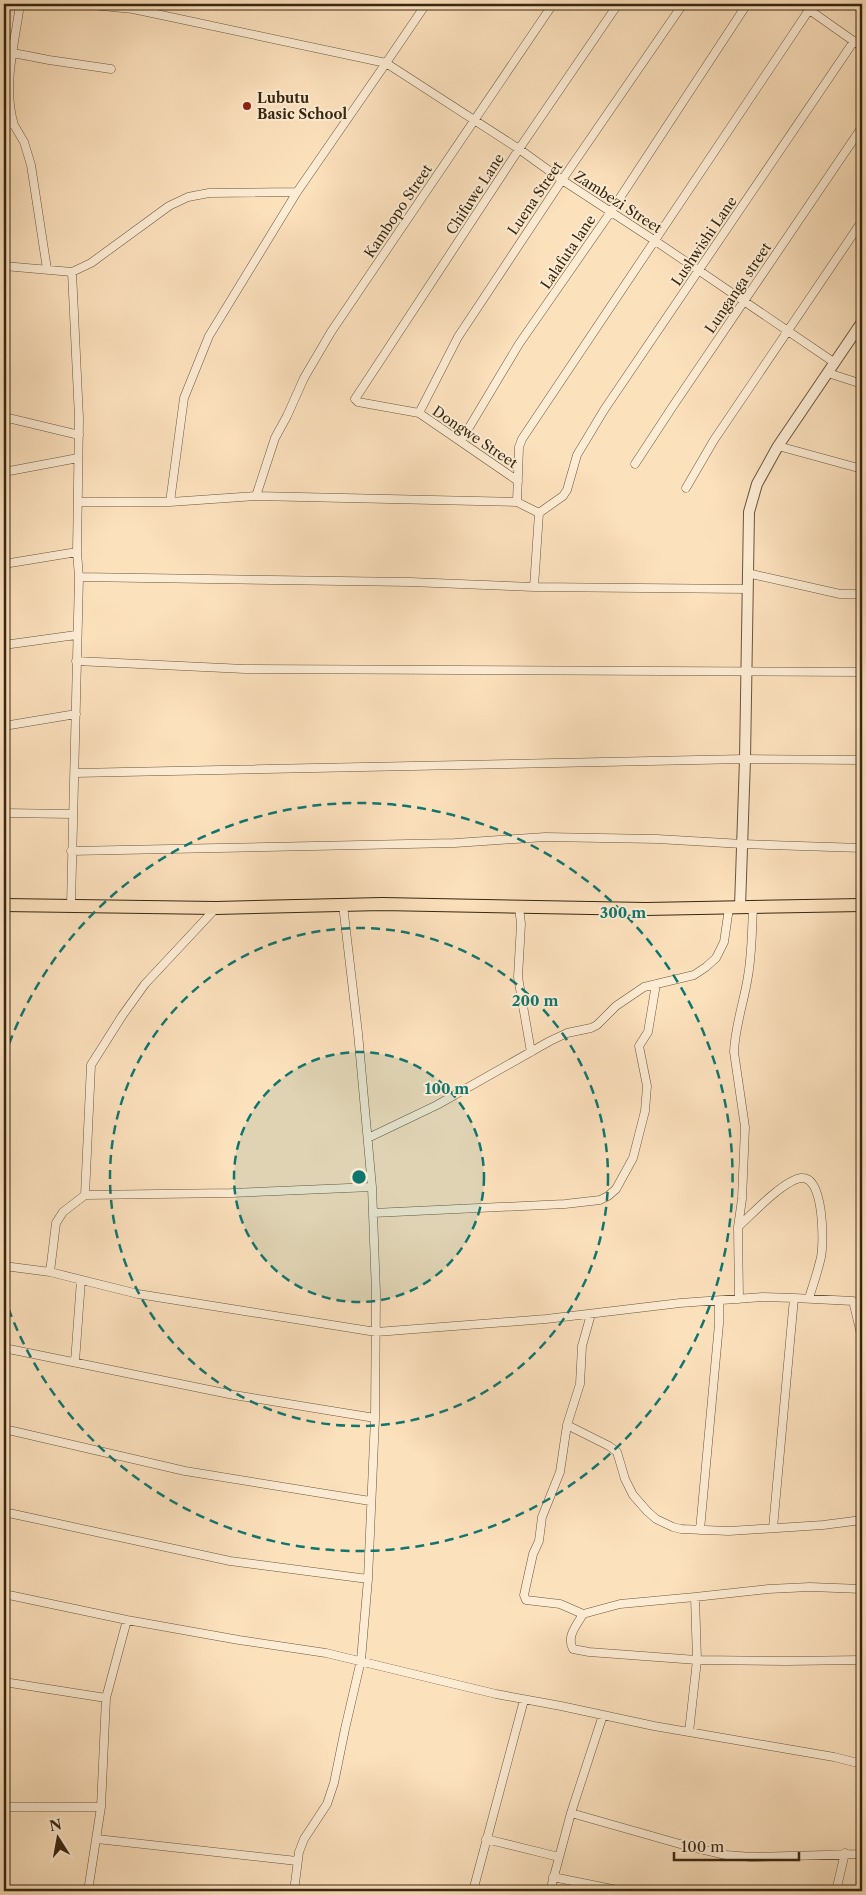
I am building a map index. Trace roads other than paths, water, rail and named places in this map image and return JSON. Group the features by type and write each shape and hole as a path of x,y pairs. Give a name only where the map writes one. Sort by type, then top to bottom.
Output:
{"main road":[{"path":"4,905 216,908 382,904 519,907 862,905"}],"street":[{"path":"20,4 13,52 10,106 14,125 24,142 31,165 47,269"},
{"path":"81,4 133,9 386,63"},
{"path":"152,13 154,4"},
{"path":"170,502 184,398 209,336 297,192 426,4"},
{"name":"Kambopo Street","path":"256,496 275,438 304,378 331,332 552,4"},
{"name":"Chifuwe Lane","path":"419,413 358,402 355,399 618,4"},
{"name":"Luena Street","path":"419,413 458,337 562,180 683,4"},
{"name":"Lalafuta lane","path":"461,441 519,344 610,213 747,4"},
{"path":"801,4 811,6 862,47"},
{"path":"517,502 522,439 811,6"},
{"name":"Lushwishi Lane","path":"539,513 563,496 567,490 577,455 604,410 854,42"},
{"path":"13,52 50,60 111,68"},
{"name":"Zambezi Street","path":"386,63 475,120 610,213 699,270 835,362"},
{"path":"4,124 14,125"},
{"name":"Lunganga street","path":"635,464 862,127"},
{"path":"4,266 72,272 91,263 169,206 188,197 209,193 297,192"},
{"path":"686,488 714,440 862,221"},
{"path":"70,905 79,577 77,552 79,435 72,272"},
{"path":"739,1299 738,1227 742,1198 745,1127 735,1059 735,1042 748,977 751,951 740,907 745,760 749,512 757,484 778,446 862,322"},
{"path":"828,373 862,384"},
{"name":"Dongwe Street","path":"419,413 518,481"},
{"path":"4,417 79,435"},
{"path":"778,446 862,469"},
{"path":"4,472 78,458"},
{"path":"78,502 170,502 256,496 517,502 539,513 534,587"},
{"path":"4,564 77,552"},
{"path":"747,574 840,594 862,594"},
{"path":"79,577 410,582 534,587 747,589"},
{"path":"4,644 76,635"},
{"path":"76,661 245,669 862,672"},
{"path":"4,726 76,714"},
{"path":"75,773 745,760 862,760"},
{"path":"4,813 72,814"},
{"path":"71,851 455,843 546,836 862,848"},
{"path":"294,1891 297,1861 304,1839 322,1813 331,1794 361,1660 368,1579 375,1418 376,1332 373,1213 358,1033 343,905"},
{"path":"519,907 521,924 518,977 531,1052"},
{"path":"368,1138 437,1105 568,1033 591,1028 625,999 644,987 694,975 716,958 740,907"},
{"path":"85,1195 91,1065 145,984 216,908"},
{"path":"373,1213 564,1204 600,1200 608,1196 616,1189 633,1158 645,1111 647,1086 639,1046 648,1032 656,984"},
{"path":"738,1227 776,1192 793,1180 806,1178 812,1182 819,1198 822,1246 809,1298"},
{"path":"50,1272 56,1223 63,1212 85,1195 231,1193 372,1187"},
{"path":"4,1266 50,1272 138,1294 376,1332 546,1319 680,1303 763,1297 862,1300"},
{"path":"75,1362 81,1280"},
{"path":"773,1528 794,1298"},
{"path":"700,1530 719,1324 719,1301"},
{"path":"854,1301 862,1338"},
{"path":"591,1314 582,1346 580,1384 567,1425 560,1472 541,1522 539,1540 533,1554 524,1595 526,1600 560,1604 583,1614 620,1604 768,1589 818,1587 862,1589"},
{"path":"4,1348 234,1395 375,1418"},
{"path":"567,1425 617,1452 628,1488 633,1495 652,1515 681,1529 729,1531 862,1520"},
{"path":"4,1429 184,1471 370,1501"},
{"path":"4,1512 230,1561 368,1579"},
{"path":"4,1594 127,1620 326,1653 524,1700 689,1732 834,1757 862,1764"},
{"path":"689,1732 697,1660 695,1597"},
{"path":"583,1614 572,1633 570,1644 573,1649 614,1655 697,1660 862,1660"},
{"path":"88,1891 101,1807 106,1698 127,1620"},
{"path":"4,1682 106,1698"},
{"path":"473,1891 524,1700"},
{"path":"550,1891 571,1813 603,1715"},
{"path":"4,1807 101,1807"},
{"path":"571,1813 687,1846 726,1855 751,1857 862,1854"},
{"path":"97,1839 297,1861"},
{"path":"486,1839 559,1857"},
{"path":"836,1891 845,1853"},
{"path":"553,1877 622,1891"}],"place":[{"name":"Lubutu Basic School","path":"247,106"}]}
